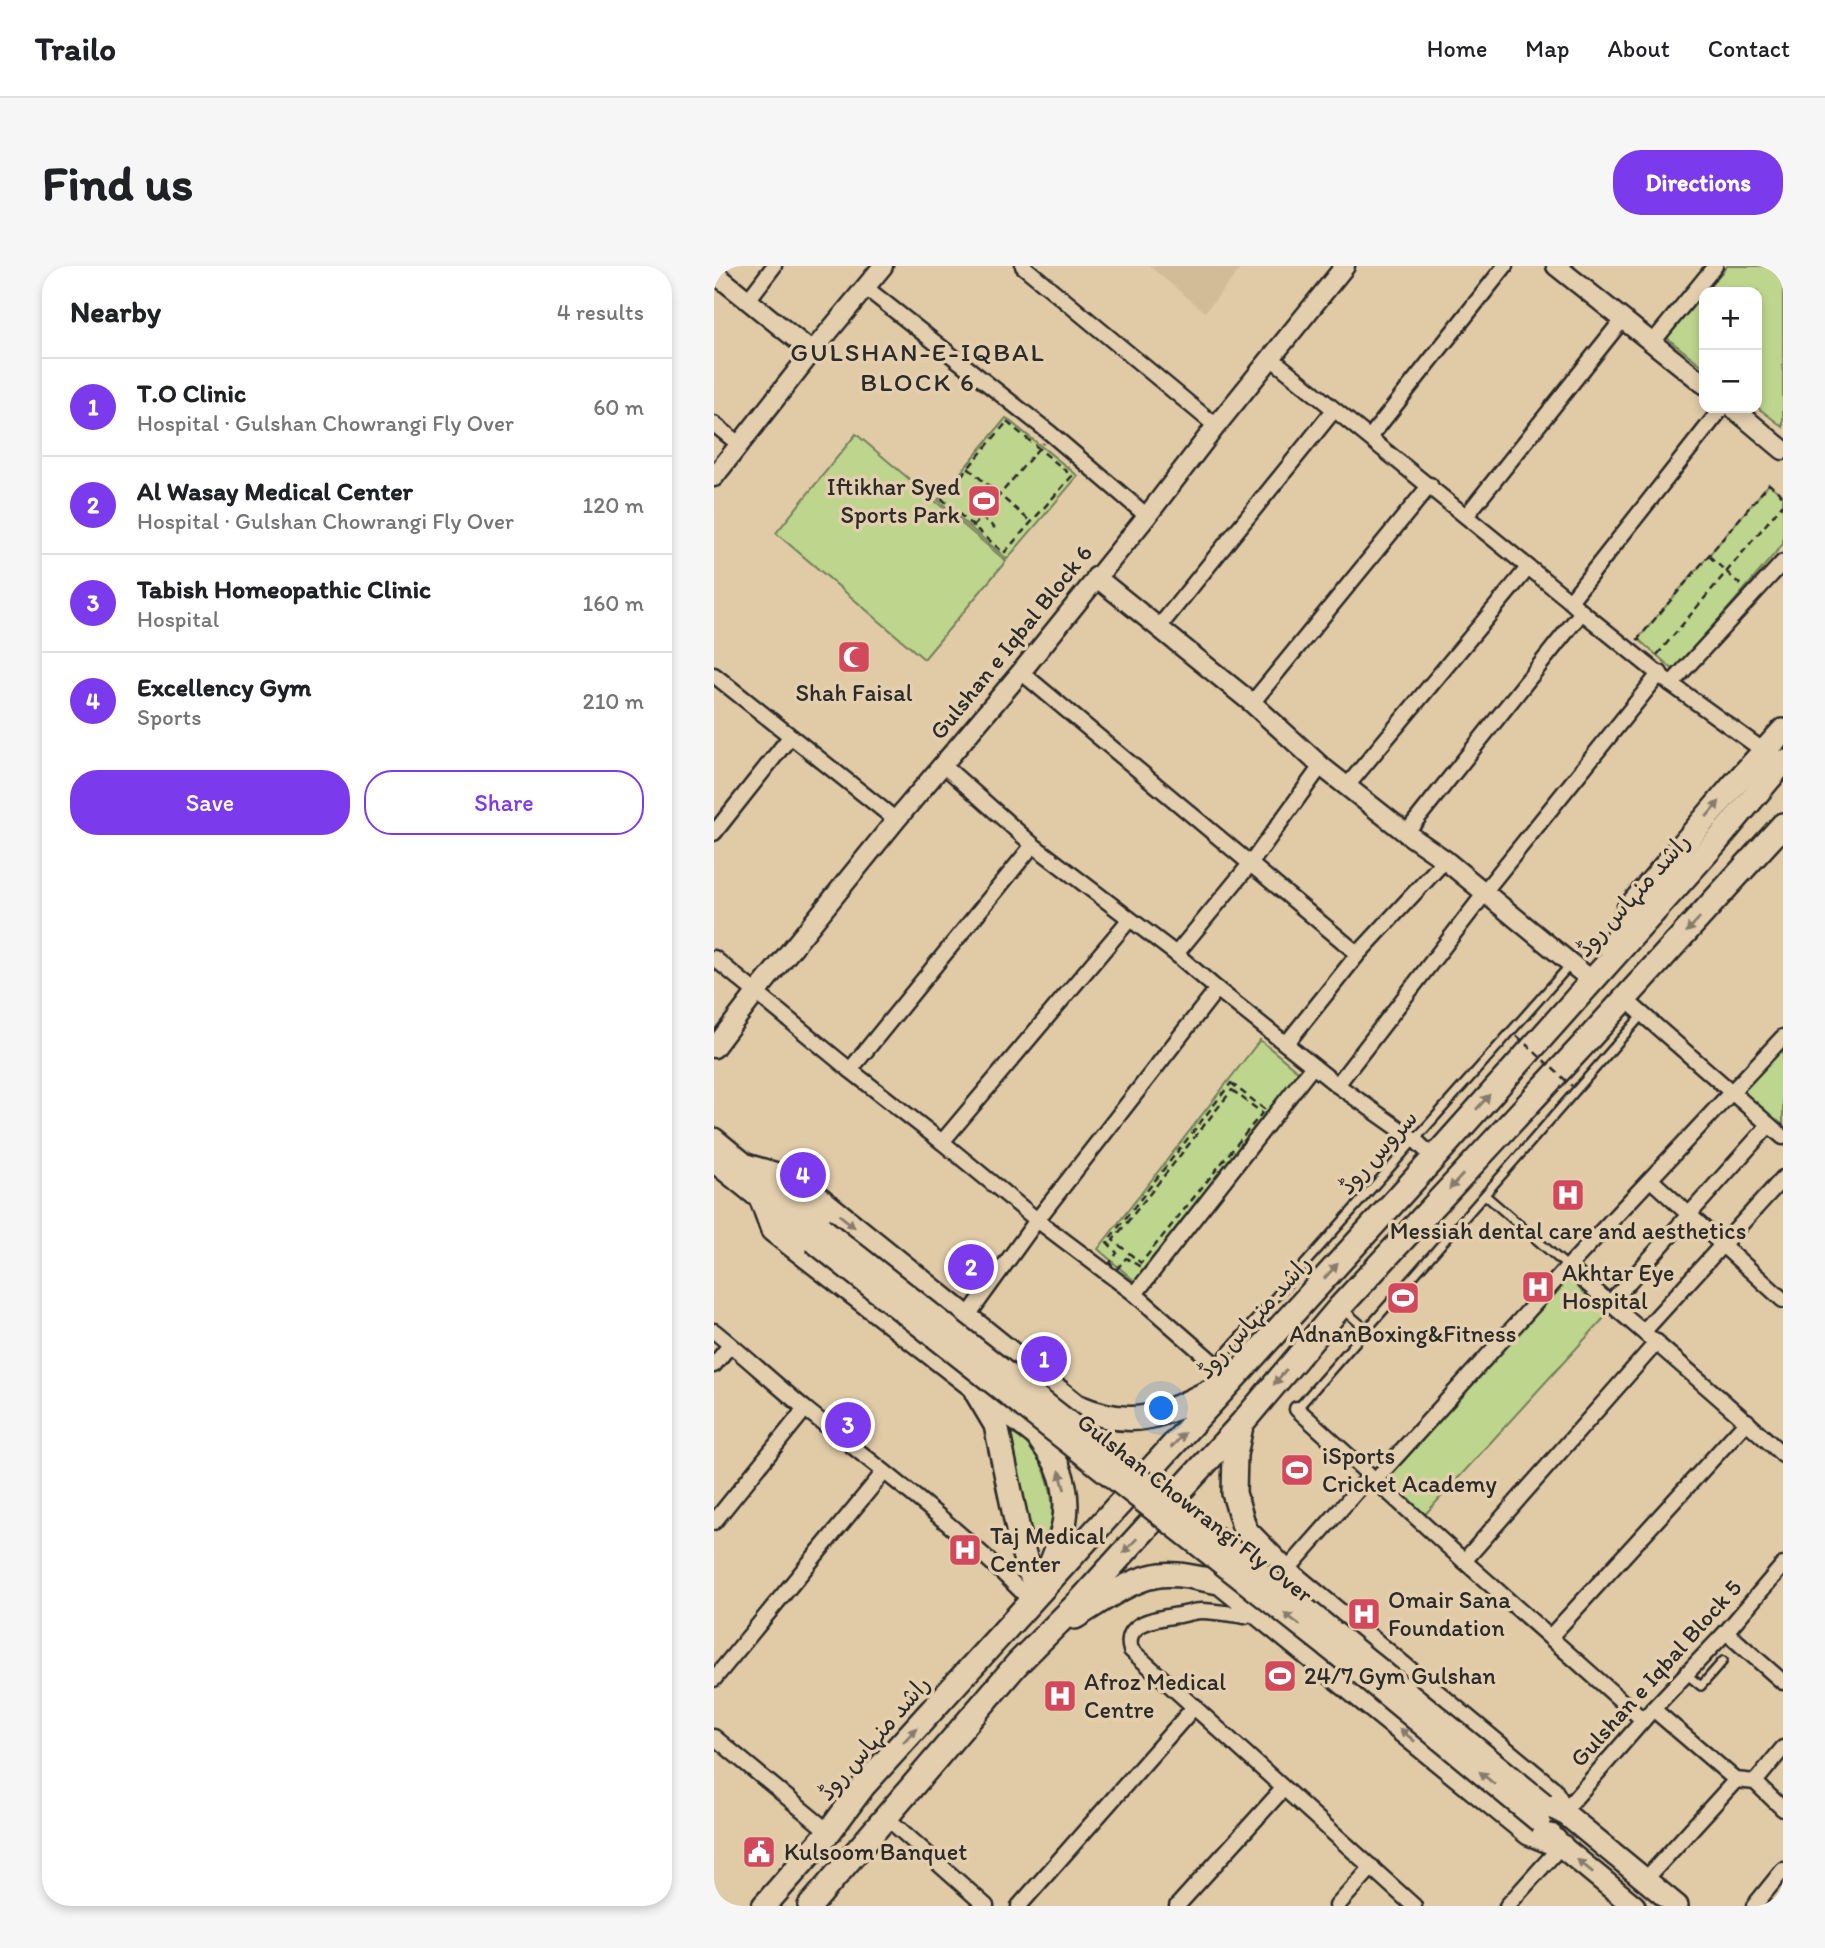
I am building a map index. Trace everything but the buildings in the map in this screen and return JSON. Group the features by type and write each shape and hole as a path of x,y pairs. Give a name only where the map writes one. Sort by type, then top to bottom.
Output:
{"main road":[{"name":"راشد منہاس روڈ","path":"764,1906 829,1832 864,1785 1434,1158 1599,972 1629,909 1733,786 1774,757 1783,730"},
{"path":"815,1900 1017,1664 1089,1590 1242,1423 1340,1307 1783,825"},
{"path":"1739,874 1783,848"},
{"path":"714,1139 818,1234"},
{"path":"714,1161 761,1197 818,1234"},
{"path":"746,1166 797,1181 1076,1406 1113,1419 1155,1416 1233,1380"},
{"path":"761,1197 774,1230 1037,1435 1058,1466 1065,1494 1064,1529 1035,1597"},
{"name":"Gulshan Chowrangi Fly Over","path":"818,1234 1297,1602 1549,1813"},
{"path":"972,1383 996,1425 1035,1597"},
{"path":"1242,1423 1235,1455 1234,1493 1245,1530 1285,1572 1550,1791 1549,1813 1561,1846"},
{"path":"1046,1634 1135,1582 1155,1575 1220,1582 1529,1833 1561,1846 1634,1906"},
{"path":"864,1785 850,1814 851,1822 859,1828 887,1818"},
{"path":"1549,1813 1645,1880 1677,1906"},
{"path":"798,1867 812,1859 820,1860 823,1864 826,1874 824,1887 815,1900"}],"street":[{"path":"748,300 774,266"},
{"path":"714,477 812,352 884,266"},
{"path":"1023,266 1216,426"},
{"name":"Gulshan e Iqbal Block 6","path":"714,1048 896,820 1021,672 1147,516 1345,266"},
{"path":"1370,437 1505,266"},
{"path":"1556,266 1699,380"},
{"path":"1653,342 1715,266"},
{"path":"714,273 812,352"},
{"path":"866,288 1050,433 1147,516"},
{"path":"1466,516 1623,319"},
{"path":"1271,358 1671,684 1774,757"},
{"path":"1159,627 1335,410"},
{"path":"1570,601 1717,413"},
{"path":"1739,413 1783,450"},
{"path":"714,424 740,444"},
{"path":"1252,703 1430,485"},
{"path":"1671,684 1783,562"},
{"path":"1347,786 1528,568"},
{"path":"1097,577 1252,703 1321,765 1406,833 1445,860 1571,964 1599,972"},
{"path":"1406,833 1582,612"},
{"path":"1021,672 1358,954"},
{"path":"1337,1085 1660,673"},
{"path":"714,675 896,820"},
{"path":"714,833 790,737"},
{"path":"942,764 1033,845 1176,954 1337,1085 1415,1140 1434,1158"},
{"path":"1176,954 1251,863 1321,765"},
{"path":"850,1070 1033,845"},
{"path":"1286,1044 1358,954 1445,860"},
{"path":"942,1142 1129,920"},
{"path":"714,958 1037,1220 1135,1294 1233,1380"},
{"path":"967,1317 1037,1220 1217,989"},
{"path":"1625,999 1783,1137"},
{"path":"1414,1906 1131,1650 1128,1642 1131,1633 1140,1624 1164,1617 1201,1611 1245,1616 1254,1610 1285,1572 1783,1037"},
{"path":"1135,1294 1313,1066"},
{"path":"1610,1303 1769,1125"},
{"path":"1644,1331 1783,1178"},
{"path":"1651,1180 1783,1300"},
{"path":"1569,1267 1783,1455"},
{"path":"714,1331 1035,1597"},
{"path":"1464,1561 1657,1342"},
{"path":"714,1365 730,1345"},
{"path":"714,1522 805,1409"},
{"path":"1297,1409 1550,1637 1736,1780 1755,1782 1783,1809"},
{"path":"1550,1637 1747,1421"},
{"path":"714,1679 884,1472"},
{"name":"Gulshan e Iqbal Block 5","path":"1549,1813 1726,1632 1783,1565"},
{"path":"1771,1578 1783,1588"},
{"path":"1726,1632 1783,1682"},
{"path":"1019,1906 1195,1706"},
{"path":"714,1737 829,1832"},
{"path":"1755,1782 1783,1748"},
{"path":"1645,1880 1736,1780"},
{"path":"1177,1906 1283,1789"},
{"path":"887,1818 986,1906"},
{"path":"1507,1906 1561,1846"},
{"path":"1337,1906 1372,1867"},
{"path":"1754,1906 1783,1870"}],"lane":[{"name":"سروس روڈ","path":"1215,1365 1571,964"},
{"path":"1297,1409 1643,1014"},
{"path":"1485,1195 1569,1267"},
{"path":"1340,1307 1367,1330"},
{"path":"1686,1674 1701,1686 1723,1661"}],"path":[{"path":"1007,422 1072,476 1004,553 973,527 942,499 1007,422"},
{"path":"973,527 1039,448"},
{"path":"968,468 1031,522"},
{"path":"1647,647 1638,639 1769,485 1783,496"},
{"path":"1657,655 1783,504"},
{"path":"981,517 995,528"},
{"path":"1709,556 1745,589"},
{"path":"1517,1036 1572,1086"},
{"path":"1126,1258 1144,1269 1268,1112 1231,1083 1107,1242 1117,1253 1110,1263 1117,1269 1126,1258 1130,1254"},
{"path":"1232,1090 1262,1113 1141,1263 1130,1254 1113,1240 1232,1090"}],"shaded area":[{"path":"1149,266 1243,266 1205,312"}],"green space":[{"path":"1727,266 1783,266 1783,427 1762,411 1762,287 1709,287"},
{"path":"1699,299 1699,363 1667,338"},
{"path":"1006,418 1078,476 1007,559 938,500"},
{"path":"856,434 1006,561 924,659 776,533"},
{"path":"1769,484 1783,496 1783,544 1675,671 1638,639"},
{"path":"1783,1033 1783,1137 1730,1091"},
{"path":"1260,1040 1300,1073 1138,1284 1098,1249"},
{"path":"1568,1266 1614,1307 1420,1520 1375,1480"},
{"path":"1005,1432 1018,1437 1030,1447 1047,1478 1051,1495 1050,1528 1043,1541 1034,1547 1026,1545"}],"place":[{"name":"Iftikhar Syed Sports Park","path":"984,501"},
{"name":"Shah Faisal","path":"854,657"},
{"name":"Excellency Gym","path":"803,1175"},
{"name":"Messiah dental care and aesthetics","path":"1568,1195"},
{"name":"Al Wasay Medical Center","path":"971,1267"},
{"name":"Akhtar Eye Hospital","path":"1538,1287"},
{"name":"AdnanBoxing&Fitness","path":"1403,1298"},
{"name":"T.O Clinic","path":"1044,1359"},
{"name":"Tabish Homeopathic Clinic","path":"848,1425"},
{"name":"iSports Cricket Academy","path":"1297,1470"},
{"name":"Taj Medical Center","path":"965,1550"},
{"name":"Omair Sana Foundation","path":"1364,1614"},
{"name":"24/7 Gym Gulshan","path":"1280,1676"},
{"name":"Afroz Medical Centre","path":"1060,1696"},
{"name":"Kulsoom Banquet","path":"759,1852"}],"district":[{"name":"GULSHAN-E-IQBAL BLOCK 6","path":"918,367"}]}
